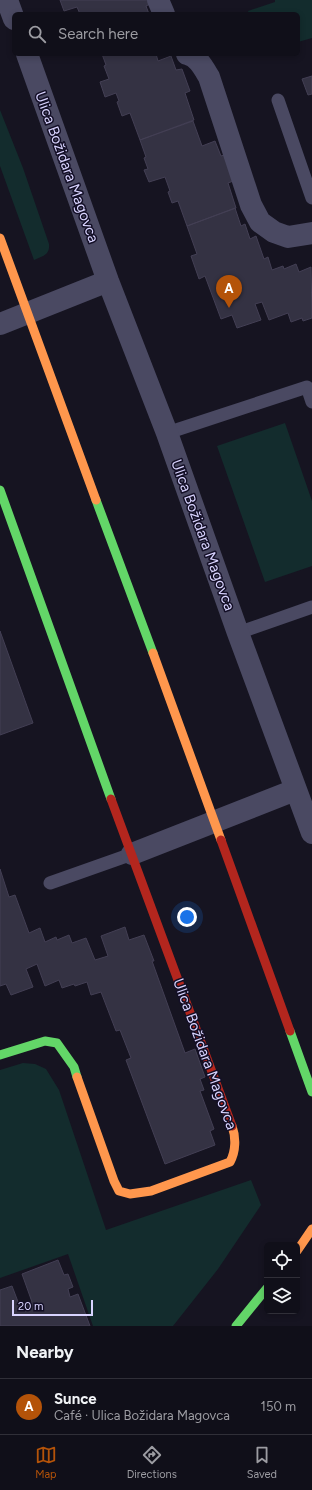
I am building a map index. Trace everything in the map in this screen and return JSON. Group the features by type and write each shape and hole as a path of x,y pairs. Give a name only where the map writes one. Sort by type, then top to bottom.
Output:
{"street":[{"path":"7,0 12,13"},
{"path":"158,0 163,12"},
{"name":"Ulica Božidara Magovca","path":"28,56 108,281 167,432 238,633 312,833"},
{"path":"192,56 200,63 209,77 251,205 260,222 274,232 288,237 312,233"},
{"path":"0,238 312,1092"},
{"path":"0,324 108,281"},
{"name":"Ulica Božidara Magovca","path":"0,490 95,755 233,1129 235,1155 230,1162 151,1191 130,1194 119,1191 114,1181 74,1067 57,1043 45,1041 0,1054"},
{"path":"132,854 295,790"},
{"path":"300,1247 312,1229"},
{"path":"236,1326 264,1292"}],"lane":[{"path":"278,100 312,198"},
{"path":"167,432 309,386 312,402"},
{"path":"238,633 312,607"},
{"path":"50,884 132,854"}],"green space":[{"path":"275,0 312,0 312,38 300,41 300,12 248,12 275,2"},
{"path":"0,110 23,168 49,244 47,253 34,260 0,166"},
{"path":"285,423 312,501 312,566 265,582 217,446"},
{"path":"23,1063 35,1064 46,1069 59,1090 106,1230 251,1180 261,1205 218,1269 173,1326 93,1326 68,1254 0,1278 0,1070"}],"building":[{"path":"60,0 151,0 152,3 146,6 148,12 79,12 77,7 64,11"},
{"path":"103,56 157,56 158,61 171,56 176,70 182,69 190,91 185,93 194,120 140,140 130,113 122,116 117,102 119,101 116,93 105,97 100,82 109,79 104,66 106,65"},
{"path":"312,76 312,94 308,95 302,79"},
{"path":"193,121 202,146 215,141 221,156 227,154 236,180 228,183 236,208 187,226 178,201 172,203 165,177 149,182 144,170 148,169 144,158 146,157 140,140"},
{"path":"235,208 241,226 245,224 250,239 256,236 264,259 268,257 272,270 283,266 284,269 296,264 299,272 311,267 312,318 303,321 302,318 291,322 288,313 269,320 262,302 255,304 261,320 237,328 232,315 221,319 205,276 199,279 191,256 197,254 187,226"},
{"path":"0,631 33,723 0,735"},
{"path":"0,869 9,897 15,895 29,933 40,928 45,942 56,937 57,940 69,935 72,943 86,938 95,960 108,956 101,936 125,927 129,940 144,935 185,1053 195,1049 205,1077 200,1079 204,1090 200,1091 214,1129 210,1131 215,1145 165,1164 126,1060 131,1058 120,1030 116,1031 101,992 91,995 87,982 62,988 59,980 45,986 37,964 26,969 33,987 11,995 6,984 0,986"},
{"path":"58,1260 64,1275 68,1274 73,1287 68,1289 70,1297 78,1294 90,1326 0,1326 0,1290 12,1286 20,1307 32,1302 22,1274"}],"traffic: fast":[{"path":"0,490 111,799"},
{"path":"96,500 153,653"},
{"path":"290,1031 312,1092"},
{"path":"0,1055 45,1041 57,1043 74,1067 77,1077"},
{"path":"236,1326 264,1292"}],"traffic: slow":[{"path":"0,238 96,500"},
{"path":"153,653 221,840"},
{"path":"77,1077 114,1181 119,1191 130,1194 151,1191 230,1162 235,1144 232,1126"},
{"path":"300,1247 312,1229"}],"traffic: jam":[{"path":"111,799 232,1126"},
{"path":"221,840 290,1031"}],"place":[{"name":"Sunce","path":"229,308"}]}
